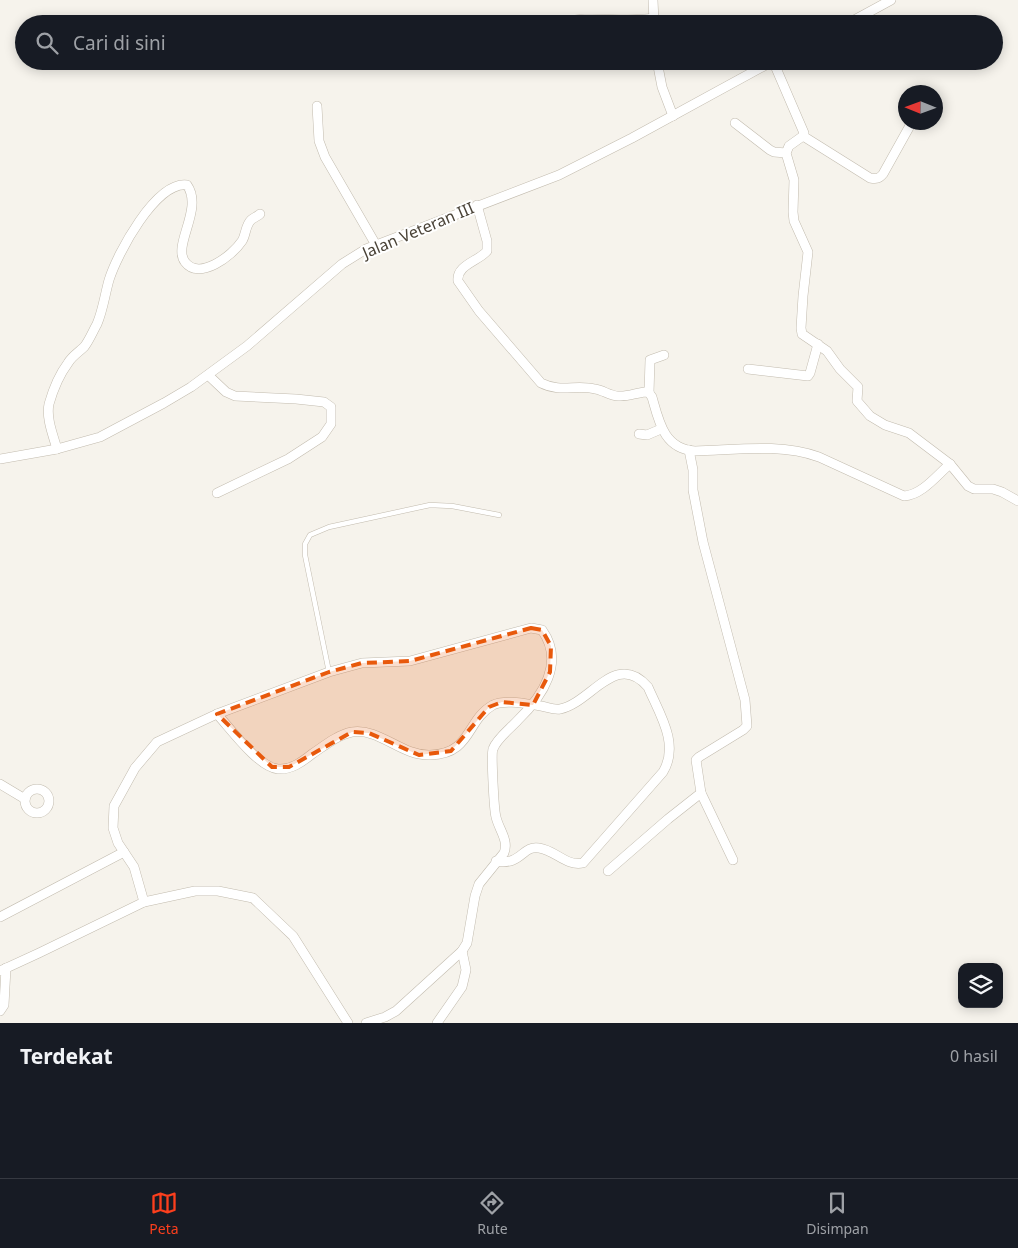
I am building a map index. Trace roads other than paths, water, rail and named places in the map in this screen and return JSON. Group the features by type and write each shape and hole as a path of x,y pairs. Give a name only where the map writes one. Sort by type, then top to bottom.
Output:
{"street":[{"path":"653,0 654,15"},
{"path":"864,15 891,0"},
{"path":"659,70 662,87 673,116"},
{"name":"Jalan Veteran III","path":"0,459 57,449 88,441 113,431 164,403 247,346 342,264 376,245 559,175 757,70"},
{"path":"777,70 803,129 803,136"},
{"path":"317,106 319,142 325,157 376,245"},
{"path":"735,123 770,150 786,153"},
{"path":"803,136 870,178 876,179 880,178 883,174 908,130"},
{"path":"803,136 789,146 786,153 794,180 794,221 808,252 803,296 802,334 828,352 840,369 858,387 857,400 870,416 885,425 909,433 950,464 968,486 974,489 993,489 1018,501"},
{"path":"57,449 49,423 48,406 55,386 68,361 85,346 98,322 110,278 126,244 158,197 181,184 187,185 191,190 192,211 181,254 184,262 191,268 201,270 220,262 241,243 250,220 260,214"},
{"path":"477,206 488,246 484,254 458,272 458,280 480,311 535,378 548,386 562,389 586,387 618,396 649,393"},
{"path":"748,369 808,376 818,344"},
{"path":"664,355 650,360 649,393 652,397 661,428 678,447 689,450 784,449 805,452 820,456 904,496 912,496 918,492 950,464"},
{"path":"208,374 226,392 235,396 296,398 324,402 330,408 332,415 331,424 327,431 288,460 218,493"},
{"path":"639,434 647,435 661,428"},
{"path":"689,450 693,470 693,490 703,542 748,718 748,726 699,756 696,760 701,793 733,860"},
{"path":"144,902 134,868 118,843 113,828 114,806 135,768 157,742 217,714 329,672 362,663 410,661 531,628 542,630 551,646 552,660 550,672 543,689 533,705 501,736 493,748 491,756 495,812 506,842 506,848 479,884 475,896 467,943 462,951 396,1011 366,1023"},
{"path":"217,714 257,757 272,767 280,769 298,764 339,737 352,732 369,733 381,737 407,752 419,755 442,754 460,746 482,715 495,704 509,702 560,709 589,693 609,678 620,674 634,676 648,687 669,736 669,762 663,772 583,863 572,863 552,852 539,848 532,848 512,862 496,862"},
{"path":"0,784 25,800"},
{"path":"608,870 668,818 701,793"},
{"path":"0,917 124,852"},
{"path":"0,1011 4,1005 5,998 3,969 39,954 144,902 195,891 218,891 253,898 293,936 348,1023"},
{"path":"438,1023 462,987 466,970 462,951"}],"lane":[{"path":"329,672 305,555 306,544 310,535 329,527 430,505 452,506 499,515"}]}
